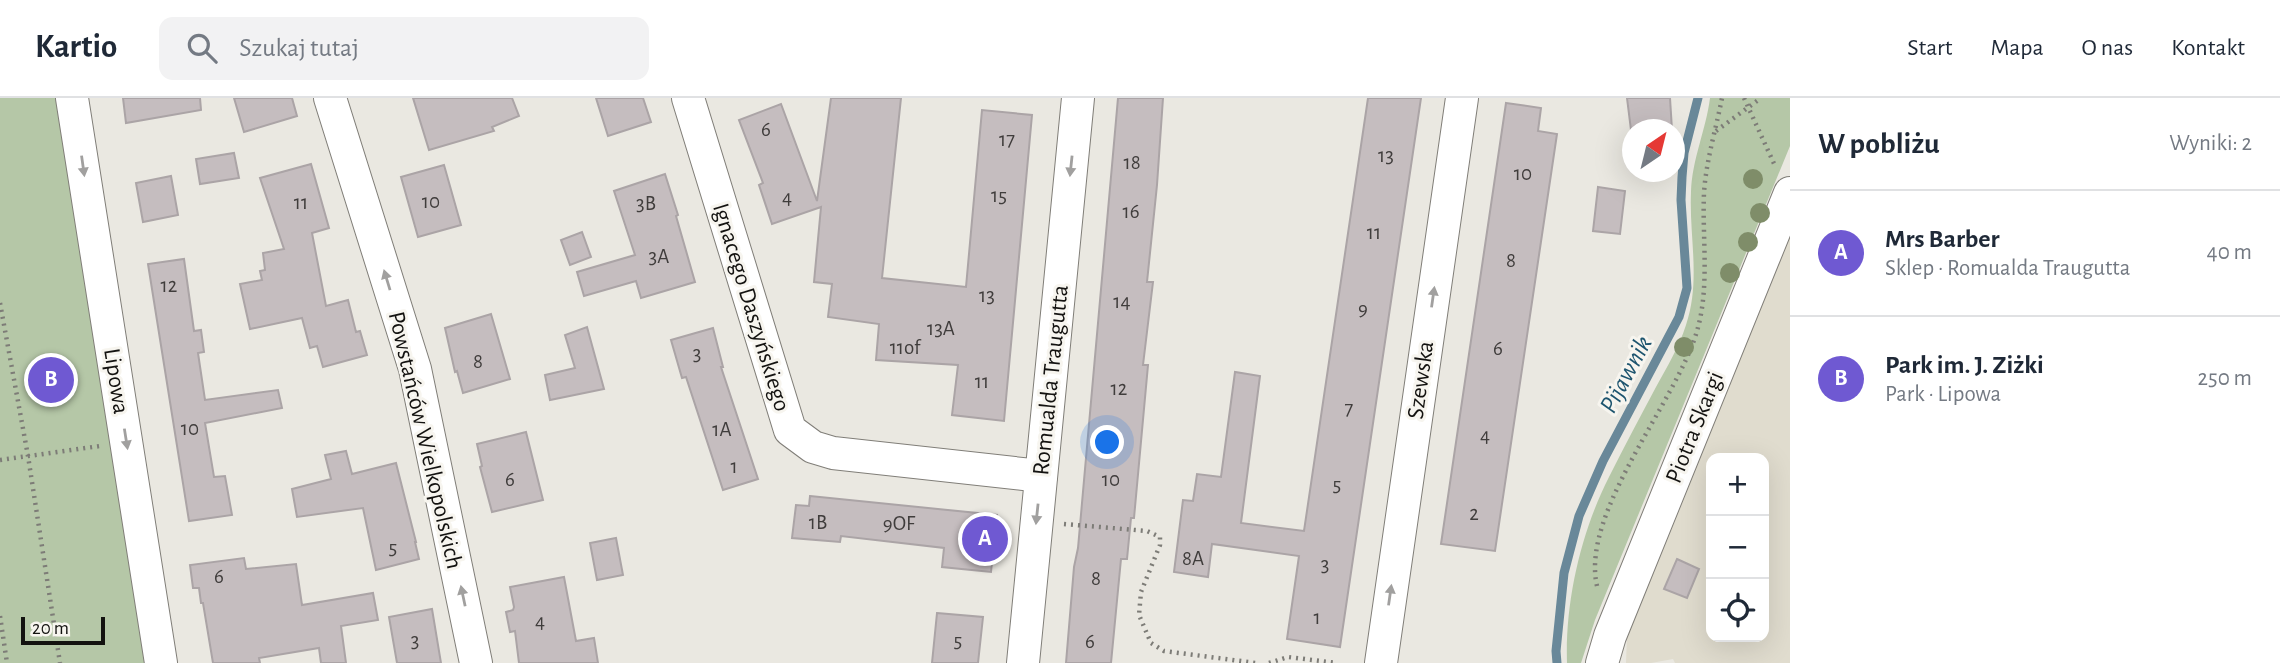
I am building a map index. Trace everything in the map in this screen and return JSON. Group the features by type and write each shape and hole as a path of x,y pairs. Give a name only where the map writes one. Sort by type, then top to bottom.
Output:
{"street":[{"name":"Lipowa","path":"72,98 161,663"},
{"name":"Powstańców Wielkopolskich","path":"330,98 415,369 477,663"},
{"name":"Ignacego Daszyńskiego","path":"688,98 790,430 813,447 833,453 1041,476"},
{"name":"Romualda Traugutta","path":"1023,663 1078,98"},
{"name":"Szewska","path":"1381,663 1462,98"},
{"name":"Piotra Skargi","path":"1602,663 1610,636 1785,186"}],"path":[{"path":"1599,594 1596,558 1600,530 1611,500 1685,360 1697,331 1704,299 1704,190 1722,98"},
{"path":"1744,98 1785,186"},
{"path":"1715,131 1761,98"},
{"path":"0,303 28,456 60,663"},
{"path":"0,460 127,442"},
{"path":"1053,523 1147,531 1160,537 1160,545 1141,592 1139,615 1151,643 1164,651 1256,663"},
{"path":"0,616 6,663"},
{"path":"1269,663 1288,657 1337,663"}],"shaded area":[{"path":"1790,234 1790,663 1675,663 1673,659 1651,663 1626,663 1627,636"}],"green space":[{"path":"0,98 57,98 147,663 0,663"},
{"path":"1710,98 1790,98 1790,146 1595,620 1581,663 1567,663 1572,591 1590,521 1609,477 1686,325 1694,275 1692,180"}],"building":[{"path":"123,98 200,98 201,110 126,123"},
{"path":"234,98 292,98 297,116 244,132"},
{"path":"413,98 512,98 519,116 492,127 494,131 429,150"},
{"path":"596,98 643,98 651,122 608,136"},
{"path":"831,98 901,98 882,278 966,287 982,110 1032,115 1004,421 952,415 958,365 876,360 879,324 828,317 832,284 814,282 821,207 772,224 759,185 763,183 739,120 781,104 817,201"},
{"path":"1118,98 1163,98 1147,282 1153,282 1143,365 1148,365 1134,518 1131,518 1127,559 1121,559 1111,663 1066,663 1078,548"},
{"path":"1368,98 1421,98 1340,647 1287,639 1299,556 1212,544 1208,577 1174,572 1183,500 1193,501 1197,474 1221,477 1235,372 1260,376 1241,523 1304,531"},
{"path":"1627,98 1670,98 1671,119 1630,119"},
{"path":"1506,103 1541,108 1538,131 1557,134 1495,551 1441,544"},
{"path":"234,153 239,178 200,184 196,159"},
{"path":"311,164 329,228 312,233 326,306 348,300 356,332 360,331 367,355 323,367 317,346 310,348 302,318 250,329 240,284 262,280 260,271 265,270 263,253 284,249 260,178"},
{"path":"444,165 461,225 418,237 401,177"},
{"path":"665,174 695,282 641,298 636,281 584,296 577,272 635,255 614,191"},
{"path":"171,176 178,215 143,222 136,183"},
{"path":"1598,187 1625,191 1620,234 1593,231"},
{"path":"582,232 591,257 570,265 561,240"},
{"path":"184,259 194,331 201,330 204,352 198,353 205,400 278,390 282,408 205,423 214,477 225,476 232,515 189,521 148,264"},
{"path":"491,314 510,379 463,393 457,371 455,372 445,328"},
{"path":"587,327 604,389 550,400 545,375 575,368 565,335"},
{"path":"713,328 721,367 758,479 723,490 671,340"},
{"path":"526,432 543,500 492,512 477,444"},
{"path":"346,451 352,474 396,463 419,559 376,570 363,508 297,517 292,489 331,479 325,455"},
{"path":"810,496 997,515 991,572 942,567 944,548 841,536 840,542 792,538 796,505 809,506"},
{"path":"616,538 623,575 597,580 590,543"},
{"path":"244,558 246,569 296,564 302,605 373,593 378,620 341,626 346,663 321,663 319,648 259,658 260,663 213,663 203,603 199,588 193,588 190,565"},
{"path":"1677,559 1699,569 1687,598 1664,589"},
{"path":"564,577 576,641 594,638 598,663 519,663 515,631 510,632 506,612 514,607 510,587"},
{"path":"432,609 441,663 397,663 389,617"},
{"path":"937,613 983,617 978,663 932,663"}],"waterway":[{"name":"Pijawnik","path":"1557,663 1564,573 1579,516 1603,461 1679,317 1687,288 1682,177 1684,153 1698,98"}],"place":[{"name":"Park im. J. Ziżki","path":"51,380"},
{"name":"Mrs Barber","path":"985,539"}]}
